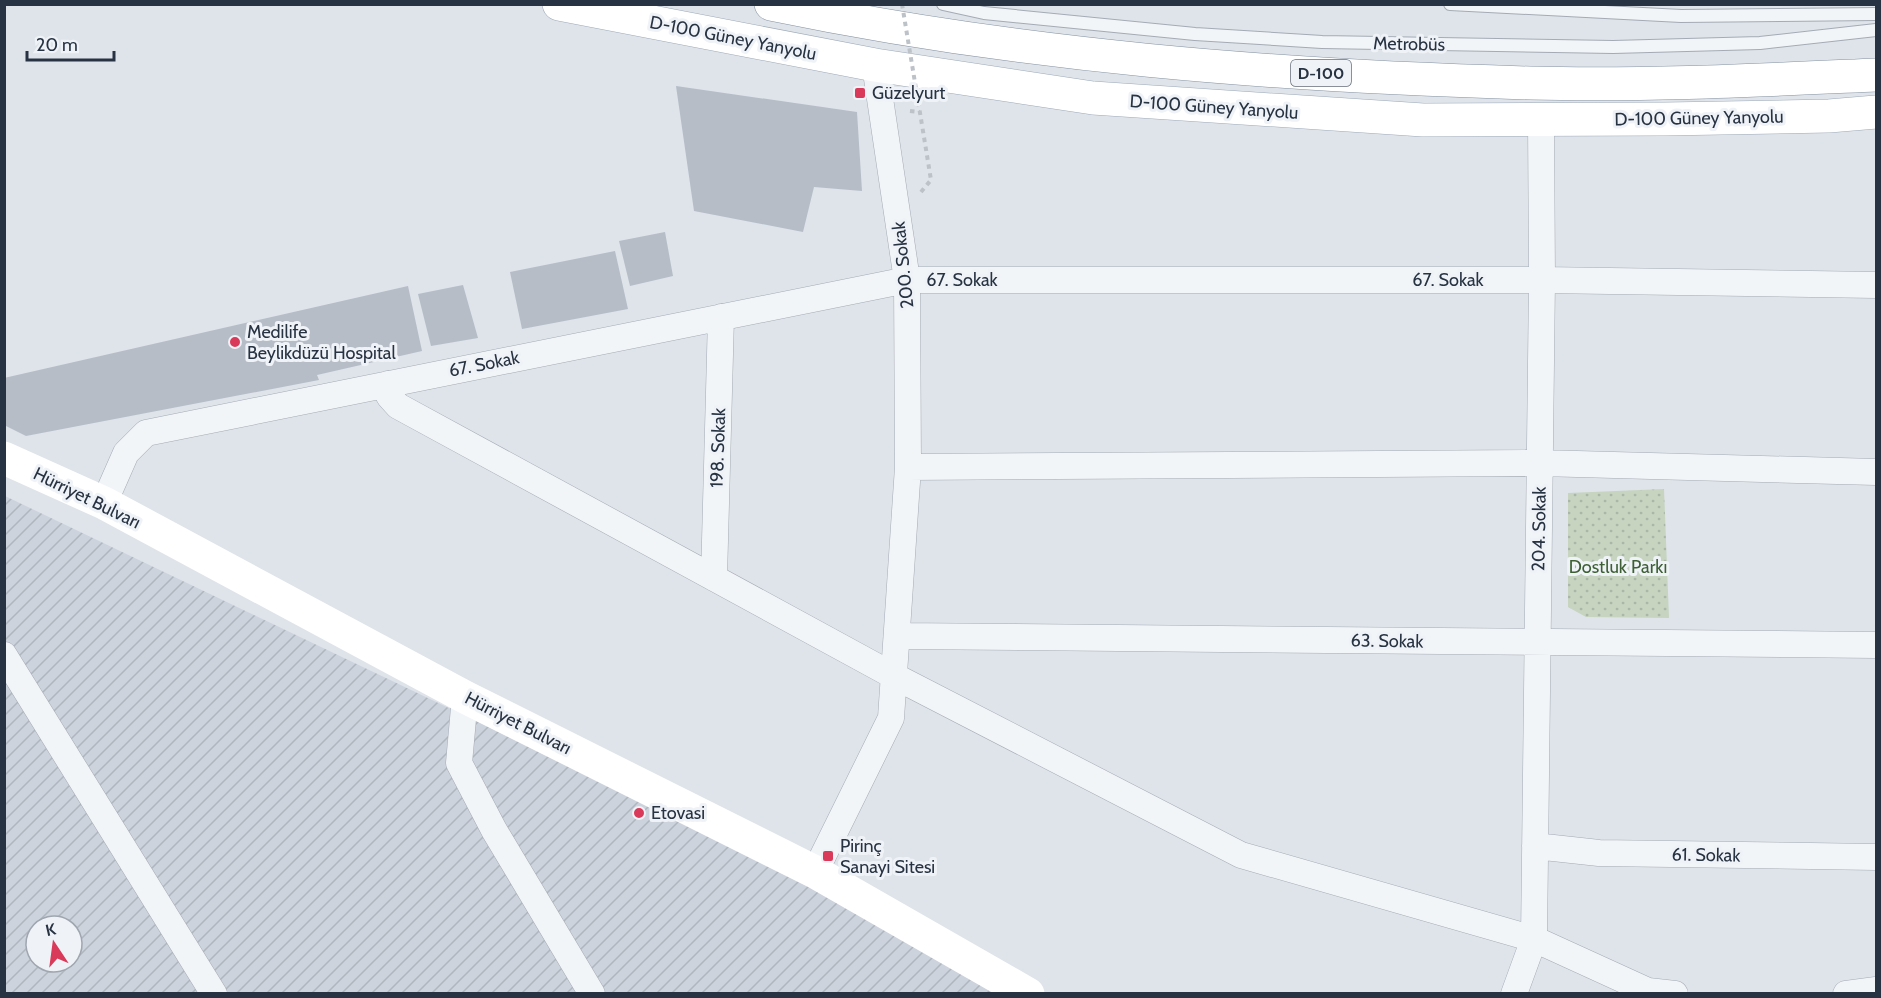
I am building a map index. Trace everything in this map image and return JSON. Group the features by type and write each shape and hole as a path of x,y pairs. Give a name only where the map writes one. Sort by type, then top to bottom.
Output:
{"main road":[{"name":"D-100 Güney Yanyolu","path":"559,4 875,65 1093,98 1423,120 1829,116 1876,112"},
{"name":"D-100","path":"771,4 943,36 1191,66 1532,83 1876,75"},
{"name":"Hürriyet Bulvarı","path":"4,458 104,503 465,697 815,872 1028,993"}],"street":[{"name":"200. Sokak","path":"815,872 891,718 908,467 908,280 875,65"},
{"name":"204. Sokak","path":"1514,993 1534,939 1542,280 1541,120"},
{"name":"67. Sokak","path":"104,503 126,453 146,433 908,280 1542,280 1876,285"},
{"name":"198. Sokak","path":"714,578 721,317"},
{"path":"388,384 389,396 398,406 894,676 1240,855 1534,939 1648,991 1675,993"},
{"path":"908,467 1540,463 1876,472"},
{"name":"63. Sokak","path":"897,636 1876,645"},
{"path":"4,655 214,993"},
{"path":"465,697 459,763 494,830 592,993"},
{"name":"61. Sokak","path":"1535,846 1599,854 1876,857"},
{"path":"1846,993 1876,990"}],"lane":[{"name":"Metrobüs","path":"943,4 984,13 1195,34 1322,42 1613,47 1760,43 1876,30"},
{"path":"1450,4 1681,16 1876,14"}],"path":[{"path":"902,4 931,180"},
{"path":"912,111 920,112"}],"shaded area":[{"path":"5,496 1045,993 5,993"}],"green space":[{"name":"Dostluk Parkı","path":"1664,489 1669,618 1586,617 1568,607 1568,493"}],"building":[{"path":"676,86 857,112 862,191 814,187 803,232 694,211"},
{"path":"665,232 673,276 630,286 619,241"},
{"path":"615,251 628,309 522,329 510,272"},
{"path":"463,285 478,338 431,346 418,294"},
{"name":"Medilife Beylikdüzü Hospital","path":"408,286 422,351 317,375 319,380 26,436 4,425 4,378"}],"place":[{"name":"Güzelyurt","path":"860,93"},
{"name":"Medilife Beylikdüzü Hospital","path":"235,342"},
{"name":"Etovasi","path":"639,813"},
{"name":"Pirinç Sanayi Sitesi","path":"828,856"}]}
